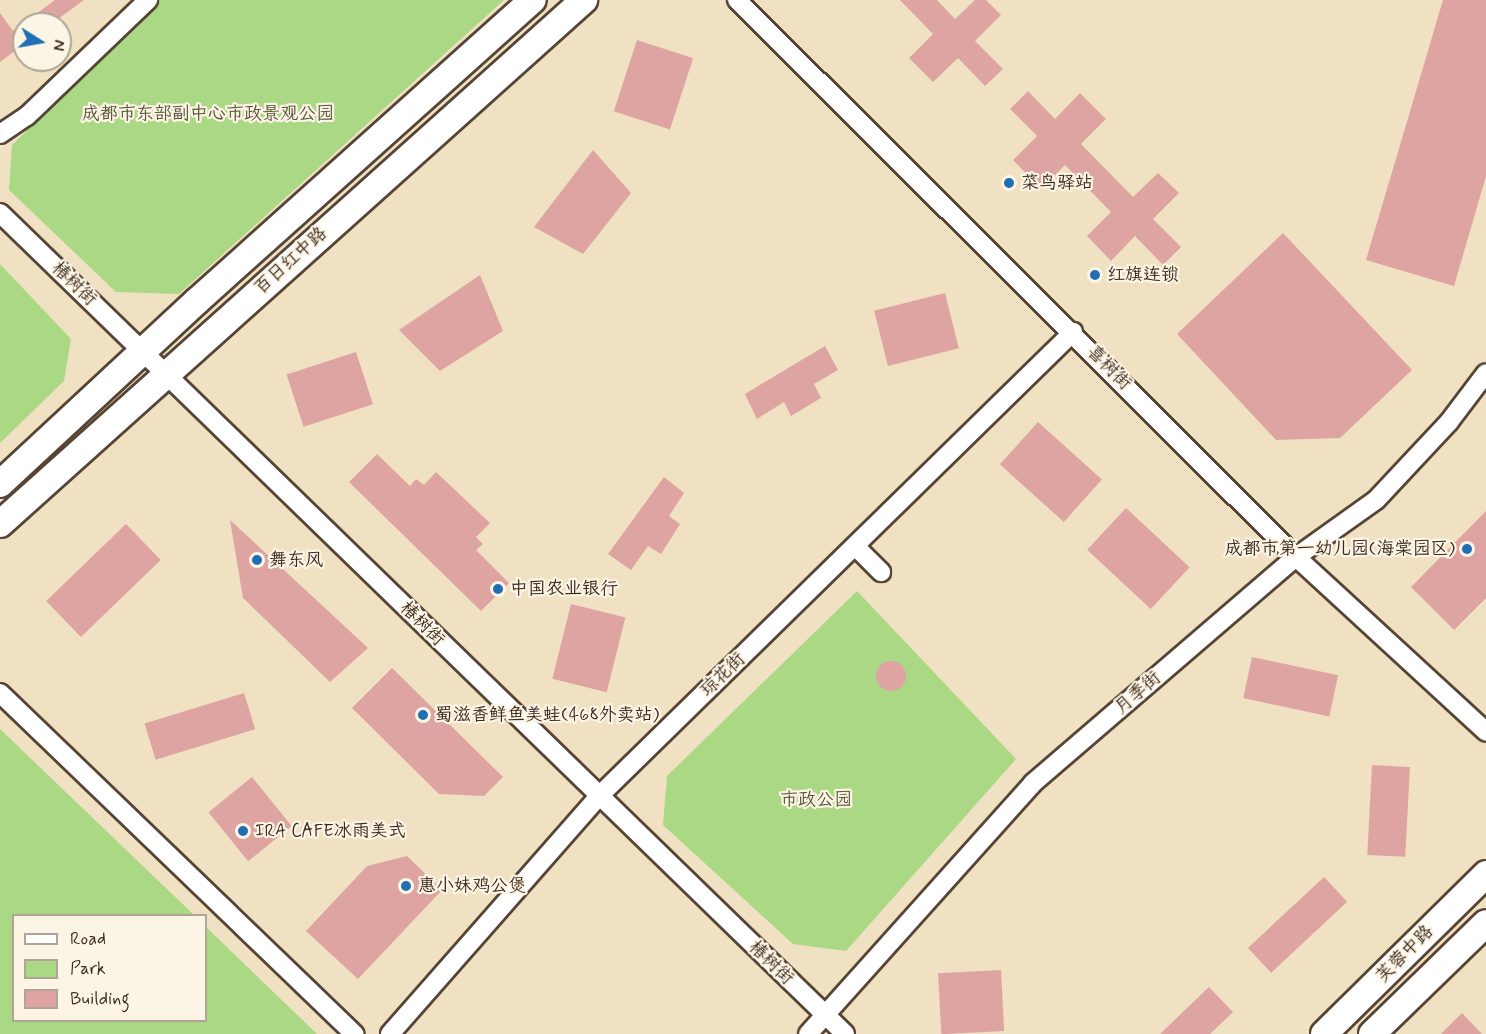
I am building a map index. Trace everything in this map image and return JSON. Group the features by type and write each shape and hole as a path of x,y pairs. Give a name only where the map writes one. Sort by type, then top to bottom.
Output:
{"street":[{"path":"0,134 27,116 148,0"},
{"name":"百日红中路","path":"0,484 143,351 533,0"},
{"name":"百日红中路","path":"0,524 166,372 584,0"},
{"name":"喜树街","path":"737,0 1073,332 1296,557 1486,732"},
{"name":"椿树街","path":"0,213 166,372 598,797 845,1034"},
{"name":"琼花街","path":"390,1034 598,797 1073,332"},
{"name":"月季街","path":"808,1034 1034,783 1296,557 1376,500 1449,422 1486,374"},
{"path":"855,546 881,572"},
{"path":"0,693 354,1034"},
{"name":"芙蓉中路","path":"1324,1034 1486,874"},
{"name":"芙蓉中路","path":"1372,1034 1486,923"}],"green space":[{"name":"成都市东部副中心市政景观公园","path":"160,0 504,0 179,294 116,292 9,190 12,145"},
{"path":"0,264 71,339 64,381 0,443"},
{"name":"市政公园","path":"857,591 1016,759 846,951 793,944 663,825 667,776"},
{"path":"0,729 193,914 12,914 12,1022 207,1022 207,928 317,1034 0,1034"}],"building":[{"path":"55,0 84,0 68,12 39,12"},
{"path":"900,0 937,0 955,19 975,0 986,0 1001,15 975,41 1003,69 985,86 958,58 933,82 909,58 933,34"},
{"path":"1443,0 1486,0 1486,176 1454,286 1366,260"},
{"path":"0,13 12,30 12,53 0,62"},
{"path":"637,40 693,58 670,130 614,111"},
{"path":"1028,91 1055,119 1080,93 1106,119 1081,144 1133,197 1158,173 1179,193 1153,219 1181,247 1163,265 1135,236 1111,261 1087,236 1111,212 1065,165 1041,189 1013,160 1037,136 1010,109"},
{"path":"593,150 631,193 583,254 534,227"},
{"path":"1283,233 1412,370 1340,438 1276,440 1177,334"},
{"path":"480,275 503,331 440,371 399,330"},
{"path":"945,293 959,348 888,366 874,311"},
{"path":"825,346 838,370 814,384 821,398 791,416 784,402 757,419 745,394"},
{"path":"356,352 373,404 304,427 287,375"},
{"path":"1038,422 1102,480 1064,522 1000,464"},
{"path":"377,454 410,486 416,479 424,485 436,472 490,523 476,537 483,544 476,550 509,583 481,611 349,482"},
{"path":"664,477 684,493 669,516 680,524 661,554 648,546 631,570 608,554"},
{"path":"1126,508 1190,567 1151,609 1087,550"},
{"name":"成都市第一幼儿园(海棠园区)","path":"1486,511 1486,598 1454,630 1411,587"},
{"path":"230,520 368,648 330,682 243,598"},
{"path":"126,524 161,560 81,637 46,601"},
{"path":"571,604 625,618 607,692 552,679"},
{"path":"1252,657 1338,675 1329,716 1243,698"},
{"path":"891,661 897,662 905,670 905,682 897,690 891,691 885,690 877,682 876,676 877,670 885,662"},
{"path":"392,668 503,777 484,796 439,794 352,708"},
{"path":"244,693 255,729 156,760 145,723"},
{"path":"1372,765 1410,767 1405,857 1367,855"},
{"path":"252,777 292,826 248,861 208,812"},
{"path":"407,856 442,890 358,979 306,931 367,866"},
{"path":"1324,877 1347,902 1271,973 1248,948"},
{"path":"1001,970 1004,1031 941,1034 938,973"},
{"path":"1209,987 1233,1012 1210,1034 1160,1034"},
{"path":"1462,1013 1482,1034 1441,1034"}],"place":[{"name":"菜鸟驿站","path":"1009,183"},
{"name":"红旗连锁","path":"1095,275"},
{"name":"成都市第一幼儿园(海棠园区)","path":"1467,549"},
{"name":"舞东风","path":"257,560"},
{"name":"中国农业银行","path":"498,589"},
{"name":"蜀滋香鲜鱼美蛙(468外卖站)","path":"423,715"},
{"name":"IRA CAFE冰雨美式","path":"243,831"},
{"name":"惠小妹鸡公煲","path":"406,886"}]}
